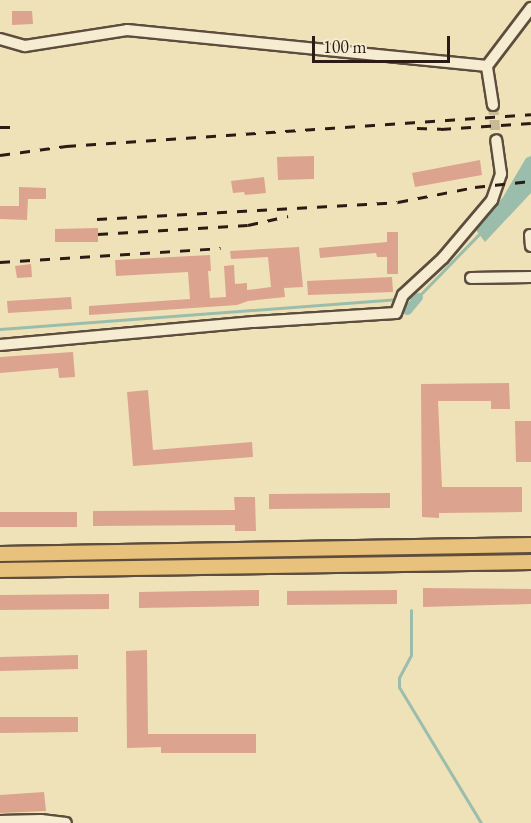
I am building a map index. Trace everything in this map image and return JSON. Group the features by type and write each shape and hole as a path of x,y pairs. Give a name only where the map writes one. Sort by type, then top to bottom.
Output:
{"main road":[{"path":"0,554 531,545"},
{"path":"0,570 531,562"}],"street":[{"path":"493,105 487,66 531,8"},
{"path":"0,39 25,46 127,30 487,66"},
{"path":"0,345 254,322 396,313 403,295 443,258 492,200 501,174 496,140"},
{"path":"471,278 531,277"},
{"path":"0,821 41,820 66,823"}],"shaded area":[{"path":"531,156 531,193 485,242 476,230 503,197 526,158"}],"building":[{"path":"12,11 32,11 33,24 12,25"},
{"path":"314,156 314,179 278,180 277,157"},
{"path":"480,160 482,175 415,187 412,173"},
{"path":"264,177 266,193 245,195 244,192 233,193 231,181"},
{"path":"19,187 46,188 46,199 28,199 27,220 0,219 0,206 19,206"},
{"path":"98,228 98,242 55,242 55,229"},
{"path":"387,232 398,232 398,274 387,274 387,257 377,257 376,253 320,258 319,248 387,242"},
{"path":"299,247 303,287 284,288 285,297 248,301 237,305 89,315 89,306 190,299 188,272 116,276 115,260 210,255 211,271 208,271 210,298 226,297 224,266 234,265 235,284 247,283 247,290 271,287 268,257 231,259 230,251"},
{"path":"31,264 32,277 17,278 15,266"},
{"path":"392,277 393,292 308,295 307,281"},
{"path":"71,297 72,309 8,313 7,301"},
{"path":"73,352 75,377 59,378 58,368 0,373 0,357"},
{"path":"509,383 510,409 491,409 491,401 438,401 442,487 522,487 522,512 439,513 439,518 422,517 421,384"},
{"path":"148,390 153,450 252,442 253,457 133,466 127,392"},
{"path":"515,421 531,421 531,462 516,462"},
{"path":"390,493 390,508 269,509 269,494"},
{"path":"234,497 255,497 256,531 235,531 235,525 93,526 93,511 235,510"},
{"path":"0,512 77,512 77,527 0,527"},
{"path":"423,588 531,589 531,604 423,607"},
{"path":"259,590 259,606 139,608 139,592"},
{"path":"397,590 397,604 287,605 287,591"},
{"path":"109,594 109,609 0,610 0,595"},
{"path":"147,650 148,734 256,734 256,753 161,753 161,747 127,748 126,651"},
{"path":"78,655 78,669 0,671 0,657"},
{"path":"0,717 78,717 78,732 0,733"},
{"path":"44,792 46,811 0,813 0,795"}],"waterway":[{"path":"406,298 418,297 480,233"},
{"path":"407,310 418,297"},
{"path":"0,329 399,299"},
{"path":"411,610 411,655 399,678 399,687 481,823"}],"tunnel":[{"path":"493,105 496,140"}],"railway":[{"path":"0,155 66,146 531,114"},
{"path":"417,128 441,129 531,123"},
{"path":"0,127 12,127"},
{"path":"97,219 398,202 475,187 531,181"},
{"path":"98,234 248,225 288,216"},
{"path":"0,262 221,248"}]}
